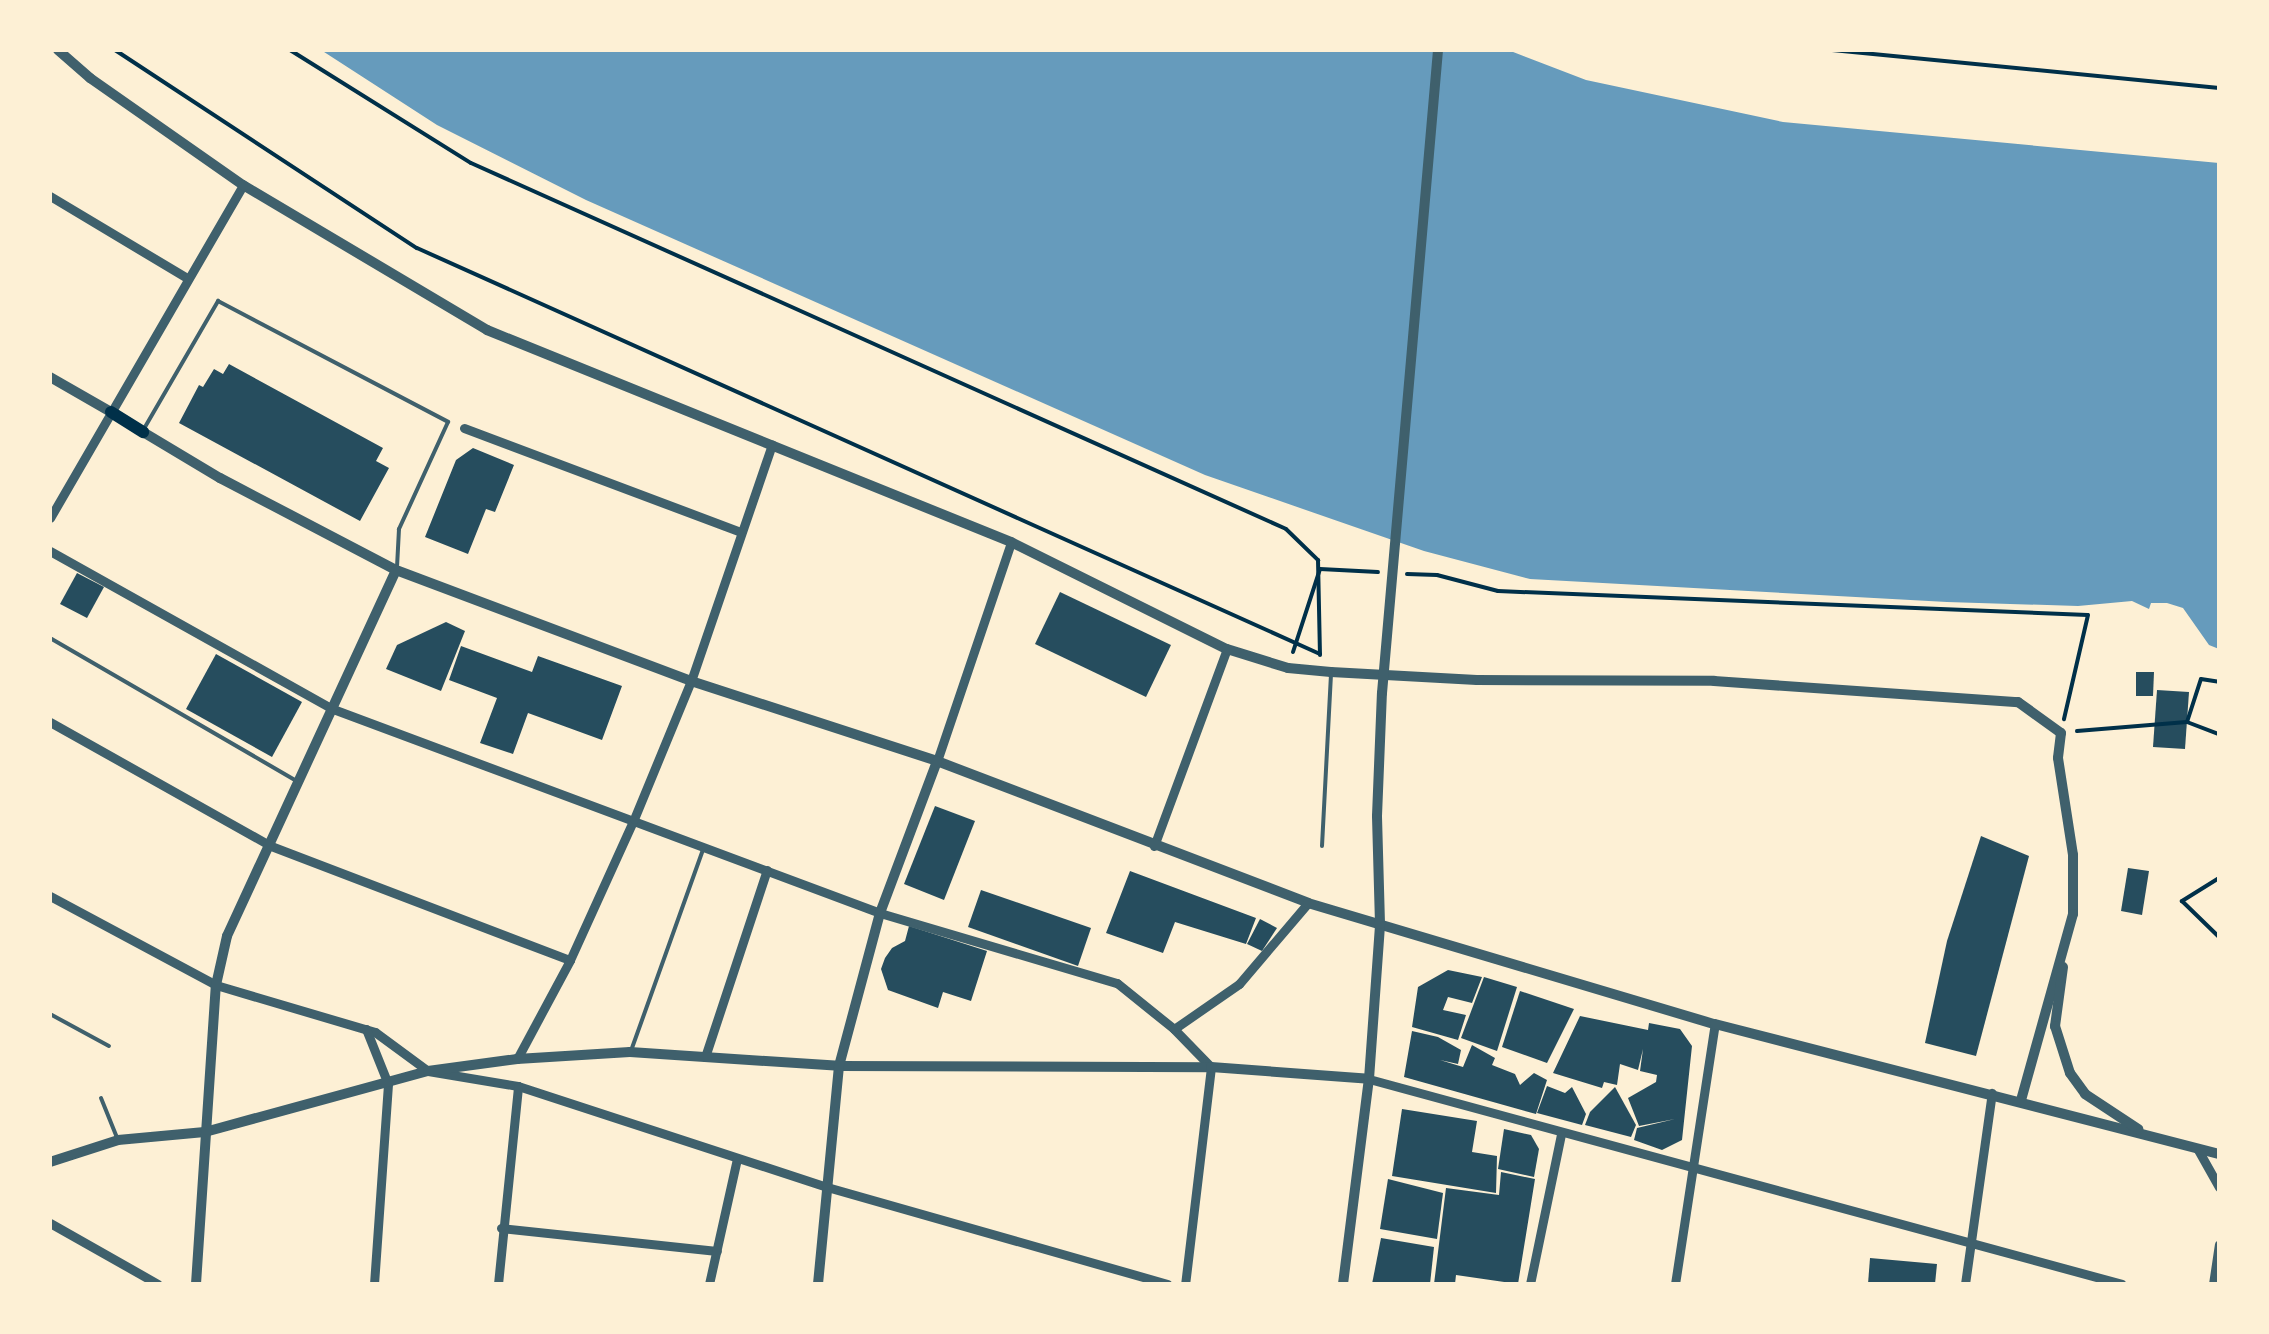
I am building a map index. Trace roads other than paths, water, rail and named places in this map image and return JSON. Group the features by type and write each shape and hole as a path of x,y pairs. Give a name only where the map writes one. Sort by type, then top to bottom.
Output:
{"main road":[{"path":"111,412 143,432"}],"street":[{"path":"58,50 90,78 243,185 487,330 1011,542 1227,649 1288,668 1331,672 1477,680 1714,682 2018,702 2061,733 2058,758 2073,856 2073,914 2021,1100"},
{"path":"1343,1284 1369,1079 1380,924 1377,816 1382,693 1438,50"},
{"path":"50,518 243,185"},
{"path":"50,196 188,278"},
{"path":"50,377 111,412"},
{"path":"464,428 740,532"},
{"path":"143,432 220,478 396,570 691,681 938,761 1308,903 1715,1024 2219,1154"},
{"path":"517,1059 570,960 634,820 691,681 772,445"},
{"path":"818,1284 839,1066 880,913 938,761 1011,542"},
{"path":"50,551 333,709 880,913 1117,983 1174,1029 1211,1067"},
{"path":"196,1284 216,984 228,936 396,570"},
{"path":"1154,846 1227,649"},
{"path":"50,722 270,846 570,960"},
{"path":"705,1057 767,870"},
{"path":"50,896 216,984 366,1029 428,1071 518,1086 827,1188 1167,1284"},
{"path":"1174,1029 1239,984 1308,903"},
{"path":"2064,950 2056,1026 2070,1073 2085,1094 2147,1135"},
{"path":"1676,1284 1715,1024"},
{"path":"366,1029 388,1084 374,1284"},
{"path":"50,1162 118,1140 206,1132 428,1071 517,1059 630,1052 839,1066 1211,1067 1369,1079 1692,1170 1827,1203 2082,1278 2122,1284"},
{"path":"1185,1284 1211,1067"},
{"path":"498,1284 518,1086"},
{"path":"1966,1284 1992,1093"},
{"path":"1530,1284 1561,1134"},
{"path":"2197,1148 2219,1188"},
{"path":"710,1284 737,1159"},
{"path":"50,1223 158,1284"},
{"path":"501,1228 718,1251"},
{"path":"2213,1284 2219,1244"}],"lane":[{"path":"143,432 218,301 448,422 400,529 396,570"},
{"path":"50,638 127,679 298,782"},
{"path":"1322,846 1331,672"},
{"path":"630,1052 704,846"},
{"path":"50,1014 110,1046"},
{"path":"101,1098 118,1140"}],"water":[{"path":"321,50 1508,50 1586,80 1783,122 2219,163 2219,649 2209,645 2183,608 2167,603 2151,603 2149,609 2132,601 2078,606 1947,602 1530,579 1424,551 1205,475 586,200 437,125"}]}
